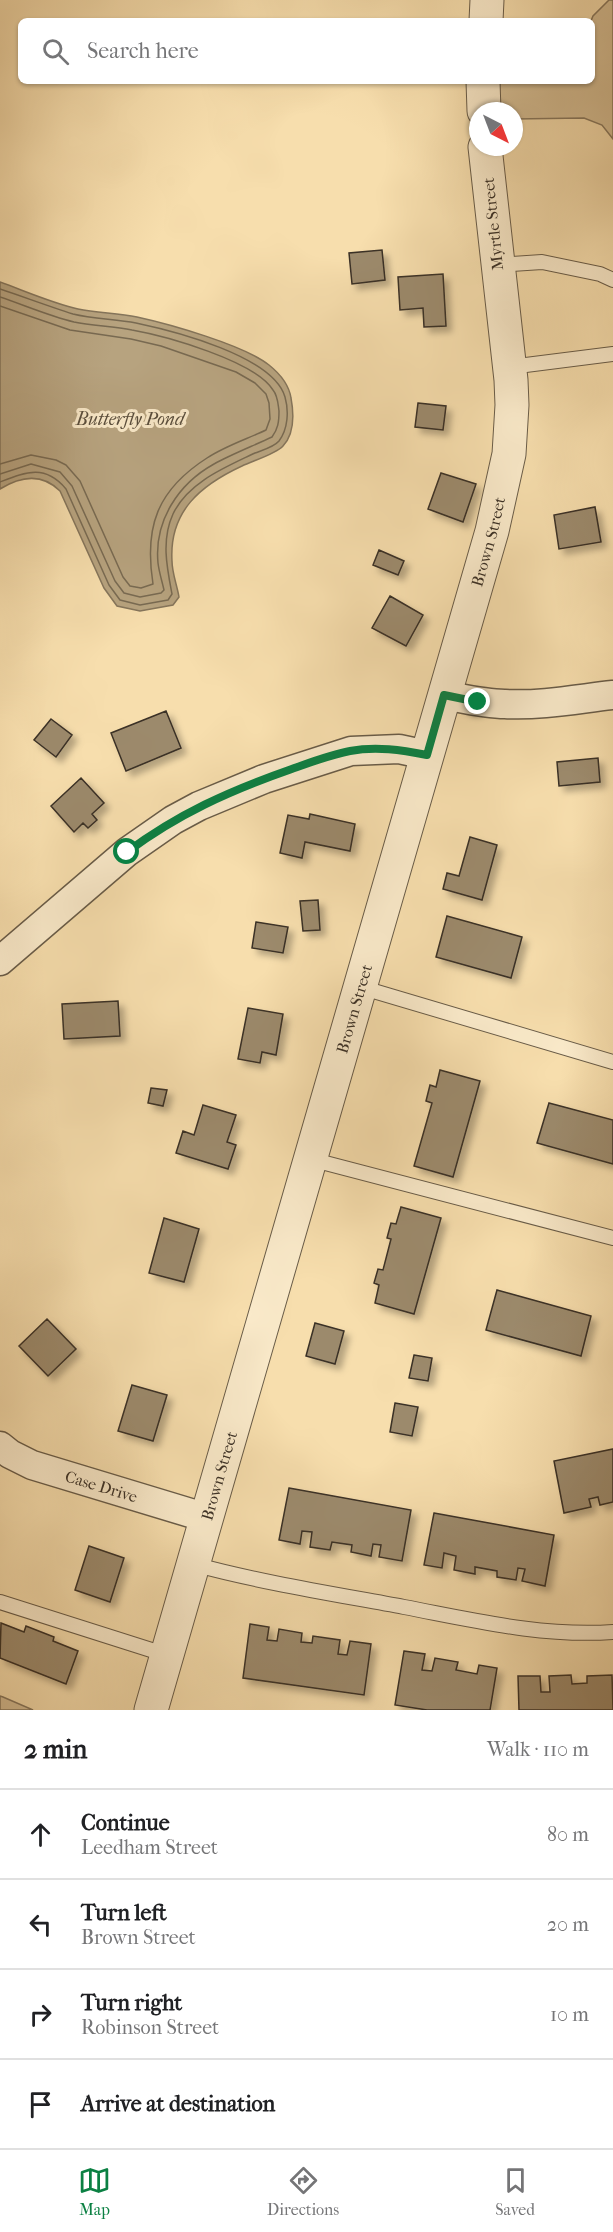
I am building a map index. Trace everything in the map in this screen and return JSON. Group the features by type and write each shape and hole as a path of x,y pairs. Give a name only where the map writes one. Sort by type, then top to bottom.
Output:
{"street":[{"path":"486,18 487,0"},
{"path":"483,84 484,102"},
{"name":"Myrtle Street","path":"486,156 502,300"},
{"name":"Brown Street","path":"151,1710 492,531 506,471 511,430 510,367 502,300"},
{"path":"444,695 504,705 613,695"},
{"path":"0,961 127,852 172,820 199,806 264,778 325,757 351,751 399,749 427,755"},
{"name":"Case Drive","path":"0,1446 32,1465 207,1518"}],"lane":[{"path":"498,265 542,262 600,274 613,280"},
{"path":"510,367 613,354"},
{"path":"360,987 613,1062"},
{"path":"310,1159 613,1238"},
{"path":"193,1564 254,1580 496,1624 562,1633 613,1632"},
{"path":"0,1602 167,1655"}],"shaded area":[{"path":"609,0 613,0 613,139 602,125 584,118 523,119 523,102 483,102 483,84 595,84 595,18 592,18"},
{"path":"0,1696 3,1697 33,1710 0,1710"}],"water":[{"name":"Butterfly Pond","path":"0,282 68,306 137,317 225,343 269,365 286,384 290,393 293,417 289,436 283,446 213,482 190,502 182,514 172,543 172,566 179,597 173,605 140,611 117,606 104,588 60,491 53,485 31,478 16,481 0,489"}],"building":[{"path":"382,250 385,280 352,284 349,253"},
{"path":"443,274 446,326 424,327 423,308 400,310 398,277"},
{"path":"418,403 446,406 443,430 415,427"},
{"path":"441,473 476,484 463,522 428,509"},
{"path":"595,507 601,542 559,549 554,515"},
{"path":"379,550 404,561 398,575 373,565"},
{"path":"390,596 423,615 406,646 372,628"},
{"path":"166,711 181,748 126,771 111,733"},
{"path":"51,719 72,735 56,757 34,740"},
{"path":"598,758 600,782 559,786 557,762"},
{"path":"81,778 104,803 92,814 97,820 88,828 83,823 74,832 51,806"},
{"path":"310,814 355,824 350,851 305,842 302,858 280,853 288,815 309,819"},
{"path":"470,837 497,845 482,900 443,889 447,873 459,876"},
{"path":"318,900 320,930 303,931 300,901"},
{"path":"447,916 522,937 511,978 436,957"},
{"path":"256,922 288,927 283,953 252,948"},
{"path":"118,1001 120,1036 64,1039 62,1004"},
{"path":"248,1008 283,1014 276,1055 262,1052 260,1063 238,1059"},
{"path":"440,1070 480,1081 453,1177 414,1166 432,1103 426,1101 430,1085 436,1087"},
{"path":"151,1088 167,1090 163,1106 148,1103"},
{"path":"549,1103 613,1120 613,1164 537,1143"},
{"path":"203,1105 236,1115 227,1142 236,1145 228,1169 176,1153 183,1131 194,1135"},
{"path":"401,1207 441,1218 414,1314 375,1303 379,1285 374,1283 378,1269 383,1270 391,1239 387,1238 391,1223 396,1224"},
{"path":"164,1218 199,1229 184,1282 149,1273"},
{"path":"497,1290 591,1316 581,1356 486,1330"},
{"path":"47,1319 76,1349 48,1376 19,1346"},
{"path":"315,1323 344,1331 335,1364 306,1356"},
{"path":"414,1355 432,1358 428,1381 409,1378"},
{"path":"132,1385 167,1395 153,1441 118,1431"},
{"path":"395,1403 418,1407 412,1436 390,1432"},
{"path":"613,1449 613,1502 600,1505 598,1497 589,1499 591,1507 564,1513 554,1461"},
{"path":"289,1488 411,1510 402,1561 379,1557 381,1545 373,1544 371,1556 351,1552 352,1545 332,1542 330,1550 310,1547 312,1532 302,1531 300,1544 279,1540"},
{"path":"434,1513 554,1535 545,1586 522,1581 525,1569 518,1568 516,1580 497,1577 497,1571 475,1567 475,1574 454,1570 456,1556 444,1553 442,1568 424,1565"},
{"path":"89,1546 124,1558 110,1602 75,1590"},
{"path":"1,1623 24,1632 26,1626 54,1637 53,1641 78,1651 66,1684 0,1658"},
{"path":"250,1624 269,1627 267,1640 277,1641 279,1629 302,1633 301,1642 312,1643 313,1636 340,1640 338,1654 347,1655 350,1641 371,1644 364,1695 243,1678"},
{"path":"404,1651 425,1654 422,1670 432,1671 435,1658 458,1662 456,1670 477,1674 479,1665 497,1668 490,1710 427,1710 395,1705"},
{"path":"571,1675 572,1684 587,1683 587,1676 612,1675 613,1710 519,1710 518,1676 540,1676 541,1692 550,1692 549,1676"}],"route":[{"path":"127,852 172,820 199,806 264,778 325,757 377,748 399,749 427,755 444,695 478,702"}]}
